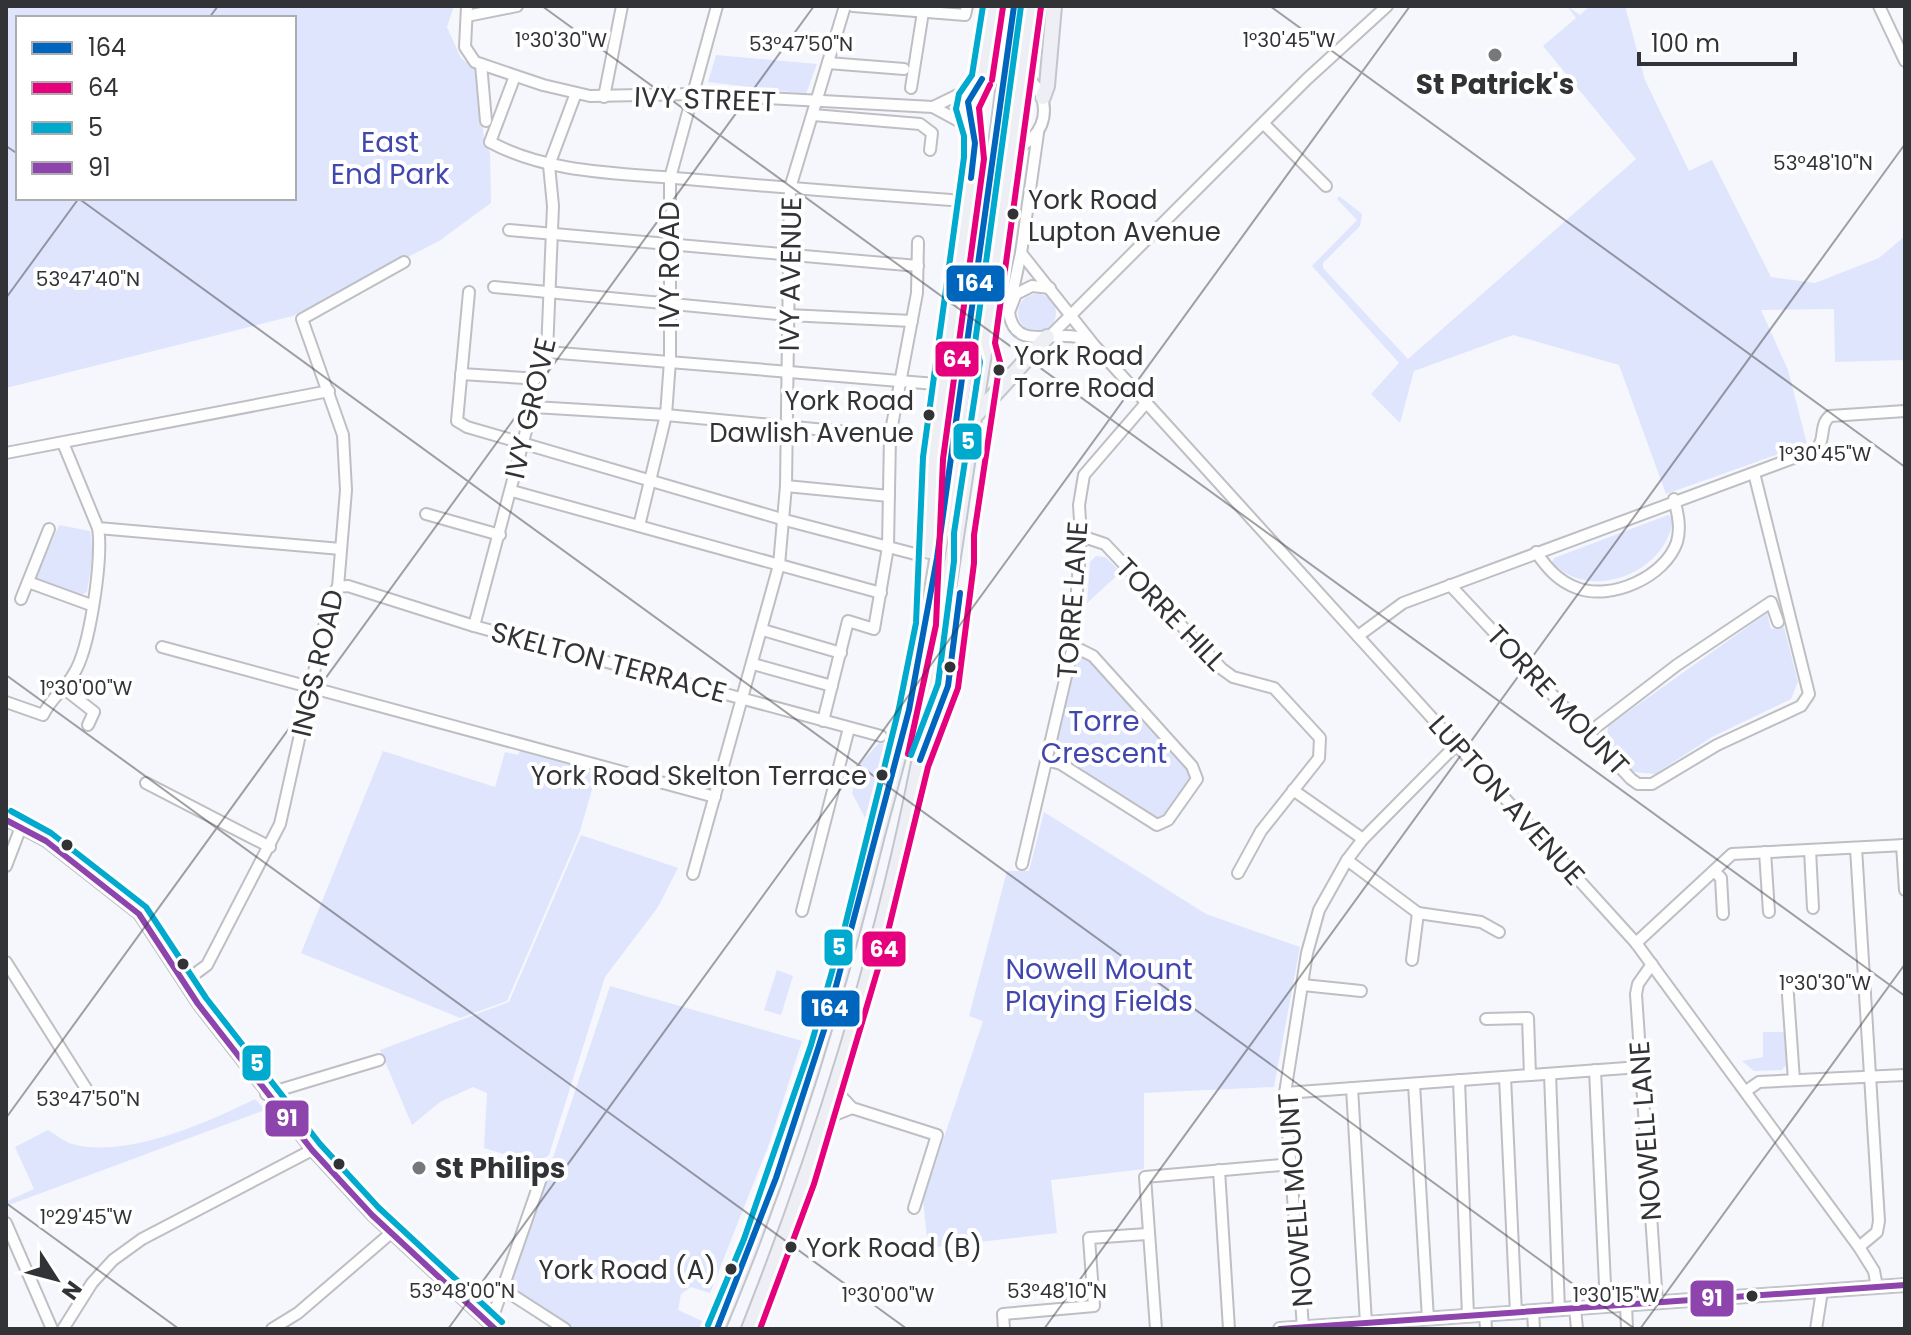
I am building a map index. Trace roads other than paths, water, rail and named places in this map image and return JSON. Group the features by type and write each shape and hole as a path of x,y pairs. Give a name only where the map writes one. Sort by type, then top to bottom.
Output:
{"highway":[{"path":"978,83 993,6"},
{"path":"717,1329 753,1243 821,1048 855,929 909,710 926,624 979,277 1014,6"},
{"path":"749,1329 824,1119 897,863 917,769 996,281 1031,6"},
{"path":"1043,97 1047,86 1054,6"},
{"path":"926,624 933,458 961,267 972,130"},
{"path":"972,419 1051,334"}],"main road":[{"path":"1280,1329 1437,1322 1468,1316 1905,1285"}],"street":[{"path":"486,121 481,64 466,53 467,11 517,6"},
{"path":"604,97 622,6"},
{"name":"IVY ROAD","path":"639,526 666,415 670,361 670,178 717,6"},
{"name":"IVY AVENUE","path":"693,874 779,565 786,486 790,188 845,6"},
{"path":"853,6 908,8 965,15 967,6"},
{"path":"1051,334 1074,316 1264,124 1387,6"},
{"path":"1879,6 1905,61"},
{"path":"911,88 923,12"},
{"path":"828,63 904,69"},
{"name":"IVY STREET","path":"481,64 576,93 604,97 693,94 933,107 972,130"},
{"path":"1038,132 1016,148 992,147 972,130 966,111 978,83 1001,72 1020,74 1036,86 1043,97 1044,113 1038,132 1010,318 1016,331 1029,339 1070,334 1094,345"},
{"path":"515,76 490,142 518,157 549,165 670,178 951,200"},
{"name":"IVY STREET","path":"933,107 978,83"},
{"name":"IVY GROVE","path":"474,626 547,352 552,234 549,165 576,93"},
{"name":"IVY STREET","path":"813,115 920,124 932,133 930,150"},
{"path":"1264,124 1326,186"},
{"path":"1016,148 1034,165"},
{"path":"509,230 918,266"},
{"path":"823,721 848,621 874,629 888,547 890,436 903,381 912,321 918,242"},
{"name":"LUPTON AVENUE","path":"1021,253 1094,345 1636,943 1859,1247 1874,1271 1877,1287"},
{"name":"INGS ROAD","path":"184,982 207,965 280,824 331,596 338,587 345,461 343,435 302,319 355,296 404,262"},
{"path":"494,287 788,315 912,321"},
{"path":"1010,304 1024,288 1050,288"},
{"path":"469,292 457,421 785,520 915,554"},
{"path":"1051,334 1063,315 1059,298"},
{"path":"547,352 788,373 927,383 945,381"},
{"path":"461,374 541,379"},
{"path":"6,453 329,391"},
{"name":"TORRE LANE","path":"1022,864 1073,646 1081,536 1079,505 1084,475 1146,403"},
{"path":"534,407 666,415 890,436"},
{"path":"1358,636 1393,608 1674,499 1810,452 1819,447 1822,427 1830,416 1905,411"},
{"path":"6,702 43,715 73,676 91,626 91,605 100,564 98,528 63,443"},
{"name":"TORRE MOUNT","path":"1450,585 1587,734 1631,779 1646,786 1806,701 1809,687 1754,473"},
{"path":"786,486 889,496"},
{"path":"512,491 881,593"},
{"path":"1536,552 1562,581 1586,591 1609,590 1635,582 1659,567 1676,545 1679,531 1674,499"},
{"path":"426,514 500,535"},
{"path":"98,528 341,549"},
{"path":"21,599 49,529"},
{"name":"TORRE HILL","path":"1081,536 1105,544 1222,669 1233,677 1274,688 1316,732 1321,751 1261,831 1238,873"},
{"path":"28,582 91,605"},
{"name":"SKELTON TERRACE","path":"338,587 348,586 474,626 881,736"},
{"path":"1587,734 1677,665 1771,602 1778,622"},
{"path":"763,630 841,653"},
{"path":"1047,760 1061,764 1157,825 1168,820 1197,779 1192,766 1093,656 1073,646"},
{"path":"162,647 715,797"},
{"path":"753,664 832,686"},
{"path":"62,687 94,712 88,725"},
{"path":"802,911 849,728"},
{"name":"NOWELL MOUNT","path":"1303,1327 1285,1093 1319,910 1347,860 1363,839 1457,744"},
{"path":"146,783 270,847"},
{"path":"1293,790 1363,839"},
{"path":"6,820 46,841 127,901 266,1094 312,1150 391,1233 493,1327 545,1167"},
{"path":"6,866 21,827"},
{"path":"1636,943 1732,854 1904,845 1905,890"},
{"path":"1856,848 1879,1221 1877,1232 1859,1247"},
{"path":"1810,850 1813,908"},
{"path":"1765,852 1769,912"},
{"path":"1347,860 1418,913 1481,922 1499,932"},
{"path":"1714,871 1721,878 1723,914"},
{"path":"1412,960 1418,913"},
{"path":"6,962 87,1090"},
{"name":"NOWELL LANE","path":"1652,964 1642,976 1636,994 1657,1303"},
{"path":"1787,981 1794,1080"},
{"path":"1303,985 1361,991"},
{"path":"1486,1019 1528,1018 1530,1075"},
{"path":"266,1094 379,1060"},
{"path":"1285,1093 1640,1067"},
{"path":"1595,1070 1606,1306"},
{"path":"1550,1074 1559,1310"},
{"path":"837,1075 840,1095 852,1108 937,1135 914,1208"},
{"path":"1746,1091 1759,1082 1905,1075"},
{"path":"1505,1077 1516,1313"},
{"path":"1459,1080 1468,1316"},
{"path":"1414,1084 1437,1322"},
{"path":"1352,1088 1366,1323"},
{"path":"824,1119 852,1108"},
{"path":"63,1329 92,1283 113,1260 142,1239 312,1150"},
{"path":"1156,1329 1145,1177 1292,1164"},
{"path":"1219,1170 1229,1329"},
{"path":"6,1223 52,1329"},
{"path":"272,1329 298,1313 391,1233"},
{"path":"1004,1329 1003,1314 1094,1306 1089,1238 1147,1234"},
{"path":"503,1289 565,1329"},
{"path":"1816,1329 1822,1291"},
{"path":"1626,1305 1627,1329"},
{"path":"1575,1308 1577,1329"},
{"path":"1533,1311 1534,1329"},
{"path":"1485,1315 1486,1329"}],"place":[{"name":"St Patrick's","path":"1495,55"},
{"name":"York Road Lupton Avenue","path":"1013,214"},
{"name":"York Road Torre Road","path":"999,370"},
{"name":"York Road Dawlish Avenue","path":"929,415"},
{"name":"York Road Skelton Terrace","path":"882,775"},
{"name":"St Philips","path":"419,1168"},
{"name":"York Road (B)","path":"791,1247"},
{"name":"York Road (A)","path":"731,1269"}],"park label":[{"name":"East End Park","path":"390,158"},
{"name":"Torre Crescent","path":"1104,737"},
{"name":"Nowell Mount Playing Fields","path":"1099,985"}]}
